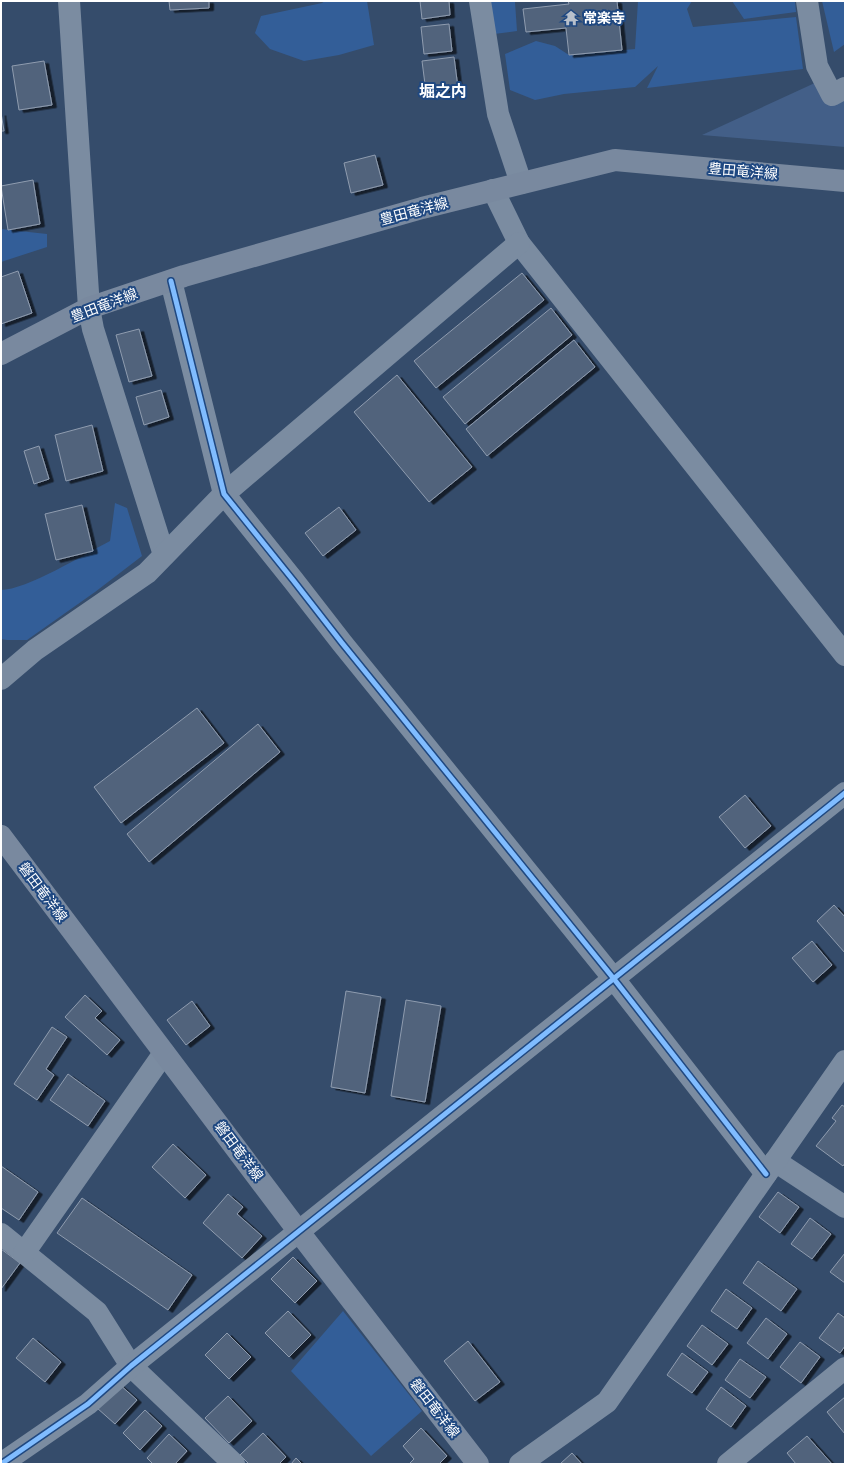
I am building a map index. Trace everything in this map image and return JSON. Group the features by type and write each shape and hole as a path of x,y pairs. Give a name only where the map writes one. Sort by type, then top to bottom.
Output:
{"main road":[{"name":"豊田竜洋線","path":"1,354 89,308 171,281 422,208 614,160 845,181"},
{"name":"磐田竜洋線","path":"1,836 299,1232 478,1464"}],"street":[{"path":"69,1 89,308 95,336 164,555"},
{"path":"480,1 498,114 520,183"},
{"path":"807,1 817,66 832,95 845,88"},
{"path":"493,190 519,243 845,655"},
{"path":"1,679 35,650 147,573 224,494 519,243"},
{"path":"171,281 224,494 342,644 614,979 770,1168 845,1206"},
{"path":"1,1464 88,1404 131,1366 845,793"},
{"path":"24,1253 164,1053"},
{"path":"520,1464 607,1402 845,1061"},
{"path":"1,1234 97,1312 131,1366 234,1464"},
{"path":"728,1464 845,1368"}],"shaded area":[{"path":"325,1 367,1 374,45 339,55 304,61 270,49 255,33 261,16 322,3"},
{"path":"488,1 521,1 515,2 517,31 494,34"},
{"path":"638,1 692,1 687,9 693,27 796,17 803,69 647,88 658,66 635,87 564,94 535,100 510,90 505,54 536,41 555,46 569,55 635,49"},
{"path":"732,1 795,1 796,12 744,19"},
{"path":"822,1 845,1 845,44 834,52"},
{"path":"817,82 845,98 845,147 702,135"},
{"path":"1,229 47,234 47,247 1,262"},
{"path":"115,503 127,508 142,556 95,592 27,640 1,639 1,590 25,584 40,578 110,541"},
{"path":"343,1311 422,1411 371,1456 291,1371"}],"building":[{"path":"169,1 209,1 209,8 170,10"},
{"path":"420,1 449,1 450,15 422,19"},
{"name":"常楽寺","path":"568,1 617,1 622,50 569,55 566,28 526,32 523,9 569,4"},
{"path":"449,24 452,51 424,54 421,27"},
{"path":"454,57 458,88 426,92 422,61"},
{"path":"44,61 52,105 19,110 12,66"},
{"path":"1,113 4,131 1,131"},
{"path":"375,155 383,185 351,193 344,163"},
{"path":"33,180 40,224 8,230 1,186"},
{"path":"18,271 32,313 1,324 1,277"},
{"path":"522,273 544,300 436,388 414,361"},
{"path":"551,308 572,335 465,424 443,397"},
{"path":"139,329 152,376 129,382 116,335"},
{"path":"574,340 595,367 487,456 466,429"},
{"path":"397,375 472,467 429,502 354,412"},
{"path":"161,390 169,417 144,425 136,397"},
{"path":"92,425 103,471 66,481 55,435"},
{"path":"39,446 49,479 34,484 24,451"},
{"path":"82,505 93,551 56,560 45,514"},
{"path":"339,507 356,530 323,556 305,533"},
{"path":"197,708 224,743 121,823 94,787"},
{"path":"258,724 280,752 149,862 127,834"},
{"path":"745,795 771,826 745,848 719,817"},
{"path":"834,905 845,917 845,953 817,921"},
{"path":"812,941 832,965 813,982 792,958"},
{"path":"346,991 381,997 365,1093 331,1087"},
{"path":"85,995 102,1011 95,1018 120,1040 107,1055 65,1017"},
{"path":"406,1000 441,1006 425,1102 391,1096"},
{"path":"192,1001 210,1026 186,1045 167,1020"},
{"path":"52,1027 67,1037 46,1069 54,1075 37,1100 14,1084"},
{"path":"68,1074 105,1101 88,1126 50,1100"},
{"path":"842,1105 845,1107 845,1163 843,1166 816,1146 836,1121 832,1118"},
{"path":"173,1144 206,1175 185,1198 152,1167"},
{"path":"1,1166 38,1192 19,1220 1,1208"},
{"path":"778,1192 799,1207 780,1233 759,1217"},
{"path":"228,1194 243,1207 237,1214 262,1236 242,1258 203,1223"},
{"path":"82,1198 192,1275 168,1310 57,1233"},
{"path":"810,1218 831,1234 812,1259 791,1244"},
{"path":"1,1249 20,1263 1,1289"},
{"path":"845,1253 845,1283 830,1272"},
{"path":"293,1257 317,1281 295,1303 271,1279"},
{"path":"758,1261 797,1289 781,1311 743,1283"},
{"path":"726,1289 752,1308 737,1329 711,1311"},
{"path":"288,1311 311,1335 289,1357 265,1333"},
{"path":"838,1313 845,1318 845,1346 840,1353 819,1338"},
{"path":"766,1318 787,1334 768,1359 747,1343"},
{"path":"702,1325 728,1344 712,1365 687,1346"},
{"path":"227,1333 251,1357 229,1379 205,1355"},
{"path":"33,1338 61,1362 45,1382 16,1358"},
{"path":"468,1341 500,1382 475,1401 444,1361"},
{"path":"800,1342 820,1357 801,1383 780,1367"},
{"path":"682,1353 708,1372 692,1393 667,1375"},
{"path":"740,1359 766,1377 750,1398 725,1380"},
{"path":"119,1384 137,1400 115,1424 97,1408"},
{"path":"721,1387 746,1406 731,1427 706,1409"},
{"path":"228,1396 252,1421 229,1443 205,1418"},
{"path":"845,1397 845,1434 827,1412"},
{"path":"145,1410 162,1426 140,1450 123,1433"},
{"path":"421,1428 447,1456 439,1464 409,1464 414,1459 403,1446"},
{"path":"263,1433 286,1457 279,1464 249,1464 240,1455"},
{"path":"169,1434 187,1451 175,1464 153,1464 147,1458"},
{"path":"807,1436 832,1464 796,1464 787,1453"},
{"path":"572,1453 582,1464 560,1464"},
{"path":"296,1458 302,1464 291,1464"}],"cycle path":[{"path":"171,281 224,494 342,643 614,979 766,1174"},
{"path":"1,1464 88,1404 131,1366 845,793"}],"place":[{"name":"常楽寺","path":"571,18"}],"district":[{"name":"堀之内","path":"443,91"}]}
